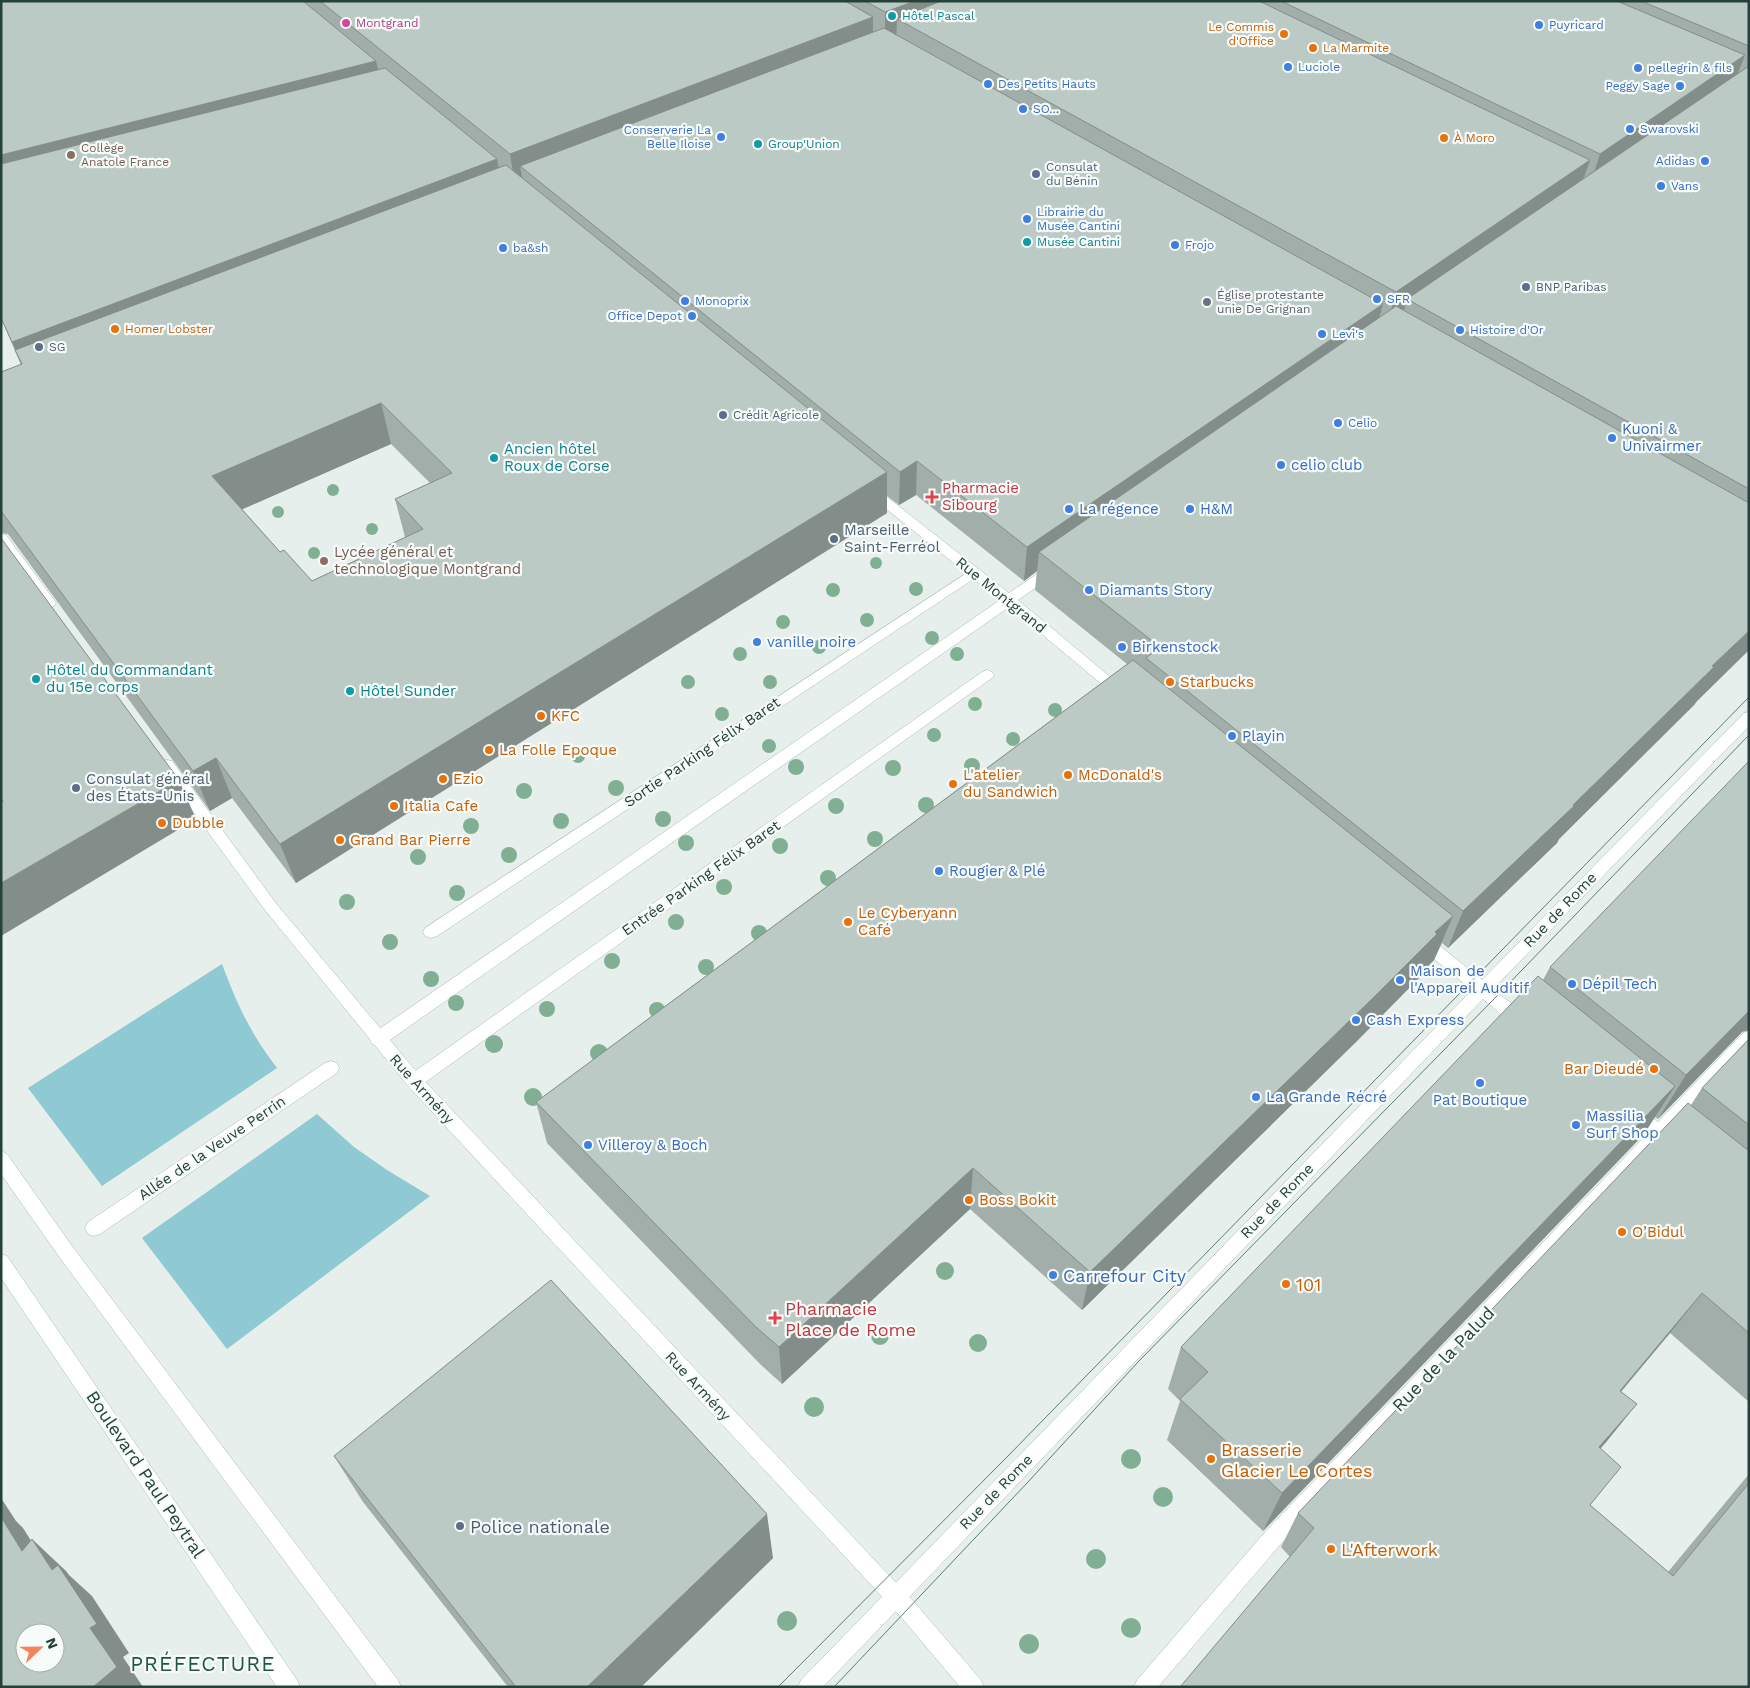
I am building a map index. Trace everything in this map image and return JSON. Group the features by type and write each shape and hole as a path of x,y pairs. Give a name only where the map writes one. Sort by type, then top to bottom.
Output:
{"street":[{"name":"Rue Montgrand","path":"862,484 1009,600 1132,702"},
{"path":"1,538 59,617"},
{"path":"378,1038 1066,561"},
{"name":"Sortie Parking Félix Baret","path":"431,932 973,573"},
{"name":"Entrée Parking Félix Baret","path":"414,1081 987,675"},
{"name":"Rue de Rome","path":"808,1687 895,1596 1488,994 1749,717"},
{"name":"Rue Armény","path":"158,752 270,906 414,1081 895,1596 974,1687"},
{"path":"1409,930 1531,1030"},
{"name":"Rue de la Palud","path":"1144,1687 1272,1539 1749,1038"},
{"name":"Allée de la Veuve Perrin","path":"94,1228 331,1068"},
{"path":"1621,1103 1688,1158"},
{"path":"1,1159 72,1260 391,1687"},
{"name":"Boulevard Paul Peytral","path":"1,1262 290,1687"}],"water":[{"path":"222,964 245,1018 259,1043 277,1068 102,1186 28,1088"},
{"path":"317,1114 354,1147 430,1196 227,1349 142,1238"}],"building":[{"path":"1,1 303,1 376,61 1,155"},
{"path":"320,1 845,1 873,17 510,154"},
{"path":"865,1 915,1 885,12"},
{"path":"941,1 1259,1 1590,160 1396,292 897,19"},
{"path":"1281,1 1617,1 1745,55 1600,154"},
{"path":"1641,1 1749,1 1749,46"},
{"path":"884,28 1383,304 1027,547 917,461 900,472 520,166"},
{"path":"1749,66 1749,489 1407,299"},
{"path":"385,68 497,159 12,342 1,318 1,164"},
{"path":"506,165 887,472 280,844 216,758 193,771 1,511 1,372 22,364 15,350","holes":["381,403 452,473 395,499 423,529 312,581 284,550 280,552 212,476"]},
{"path":"1396,306 1749,503 1749,631 1574,806 1463,911 1146,658 1160,647 1039,552"},
{"path":"1,538 179,780 1,883 1,802 3,801 1,798"},
{"path":"1133,660 1453,916 1435,932 1437,934 1373,998 1090,1272 973,1168 779,1347 756,1327 536,1102"},
{"path":"1749,761 1749,1011 1686,1075 1550,967"},
{"path":"1538,976 1675,1086 1282,1493 1180,1399 1208,1372 1181,1347"},
{"path":"1749,1039 1749,1125 1702,1088"},
{"path":"1688,1103 1749,1151 1749,1333 1702,1293 1620,1391 1637,1404 1599,1447 1621,1467 1590,1505 1673,1576 1749,1483 1749,1687 1180,1687 1314,1528 1298,1513"},
{"name":"Police nationale","path":"551,1280 767,1514 587,1687 516,1687 334,1456"},
{"path":"1,1517 22,1551 32,1539 52,1570 58,1565 97,1624 90,1628 117,1667 93,1687 1,1687"}],"tram line":[{"path":"778,1687 1007,1457 1749,697"},
{"path":"834,1687 1028,1482 1138,1362 1494,999 1749,735"}],"place":[{"name":"Hôtel Pascal","path":"892,16"},
{"name":"Montgrand","path":"346,23"},
{"name":"Puyricard","path":"1539,25"},
{"name":"Le Commis d'Office","path":"1284,34"},
{"name":"La Marmite","path":"1313,48"},
{"name":"Luciole","path":"1288,67"},
{"name":"pellegrin & fils","path":"1638,68"},
{"name":"Des Petits Hauts","path":"988,84"},
{"name":"Peggy Sage","path":"1680,86"},
{"name":"SO...","path":"1023,109"},
{"name":"Swarovski","path":"1630,129"},
{"name":"Conserverie La Belle Iloise","path":"721,137"},
{"name":"À Moro","path":"1444,138"},
{"name":"Group'Union","path":"758,144"},
{"name":"Collège Anatole France","path":"71,155"},
{"name":"Adidas","path":"1705,161"},
{"name":"Consulat du Bénin","path":"1036,174"},
{"name":"Vans","path":"1661,186"},
{"name":"Librairie du Musée Cantini","path":"1027,219"},
{"name":"Musée Cantini","path":"1027,242"},
{"name":"Frojo","path":"1175,245"},
{"name":"ba&sh","path":"503,248"},
{"name":"BNP Paribas","path":"1526,287"},
{"name":"SFR","path":"1377,299"},
{"name":"Monoprix","path":"685,301"},
{"name":"Église protestante unie De Grignan","path":"1207,302"},
{"name":"Office Depot","path":"692,316"},
{"name":"Homer Lobster","path":"115,329"},
{"name":"Histoire d'Or","path":"1460,330"},
{"name":"Levi's","path":"1322,334"},
{"name":"SG","path":"39,347"},
{"name":"Crédit Agricole","path":"723,415"},
{"name":"Celio","path":"1338,423"},
{"name":"Kuoni & Univairmer","path":"1612,438"},
{"name":"Ancien hôtel Roux de Corse","path":"494,458"},
{"name":"celio club","path":"1281,465"},
{"name":"Pharmacie Sibourg","path":"932,497"},
{"name":"La régence","path":"1069,509"},
{"name":"H&M","path":"1190,509"},
{"name":"Marseille Saint-Ferréol","path":"834,539"},
{"name":"Lycée général et technologique Montgrand","path":"324,561"},
{"name":"Diamants Story","path":"1089,590"},
{"name":"vanille noire","path":"757,642"},
{"name":"Birkenstock","path":"1122,647"},
{"name":"Hôtel du Commandant du 15e corps","path":"36,679"},
{"name":"Starbucks","path":"1170,682"},
{"name":"Hôtel Sunder","path":"350,691"},
{"name":"KFC","path":"541,716"},
{"name":"Playin","path":"1232,736"},
{"name":"La Folle Epoque","path":"489,750"},
{"name":"McDonald's","path":"1068,775"},
{"name":"Ezio","path":"443,779"},
{"name":"L'atelier du Sandwich","path":"953,784"},
{"name":"Consulat général des États-Unis","path":"76,788"},
{"name":"Italia Cafe","path":"394,806"},
{"name":"Dubble","path":"162,823"},
{"name":"Grand Bar Pierre","path":"340,840"},
{"name":"Rougier & Plé","path":"939,871"},
{"name":"Le Cyberyann Café","path":"848,922"},
{"name":"Maison de l'Appareil Auditif","path":"1400,980"},
{"name":"Dépil Tech","path":"1572,984"},
{"name":"Cash Express","path":"1356,1020"},
{"name":"Bar Dieudé","path":"1654,1069"},
{"name":"Pat Boutique","path":"1480,1083"},
{"name":"La Grande Récré","path":"1256,1097"},
{"name":"Massilia Surf Shop","path":"1576,1125"},
{"name":"Villeroy & Boch","path":"588,1145"},
{"name":"Boss Bokit","path":"969,1200"},
{"name":"O’Bidul","path":"1622,1232"},
{"name":"Carrefour City","path":"1053,1275"},
{"name":"101","path":"1286,1284"},
{"name":"Pharmacie Place de Rome","path":"775,1318"},
{"name":"Brasserie Glacier Le Cortes","path":"1211,1459"},
{"name":"Police nationale","path":"460,1526"},
{"name":"L'Afterwork","path":"1331,1549"}],"district":[{"name":"PRÉFECTURE","path":"203,1663"}]}
